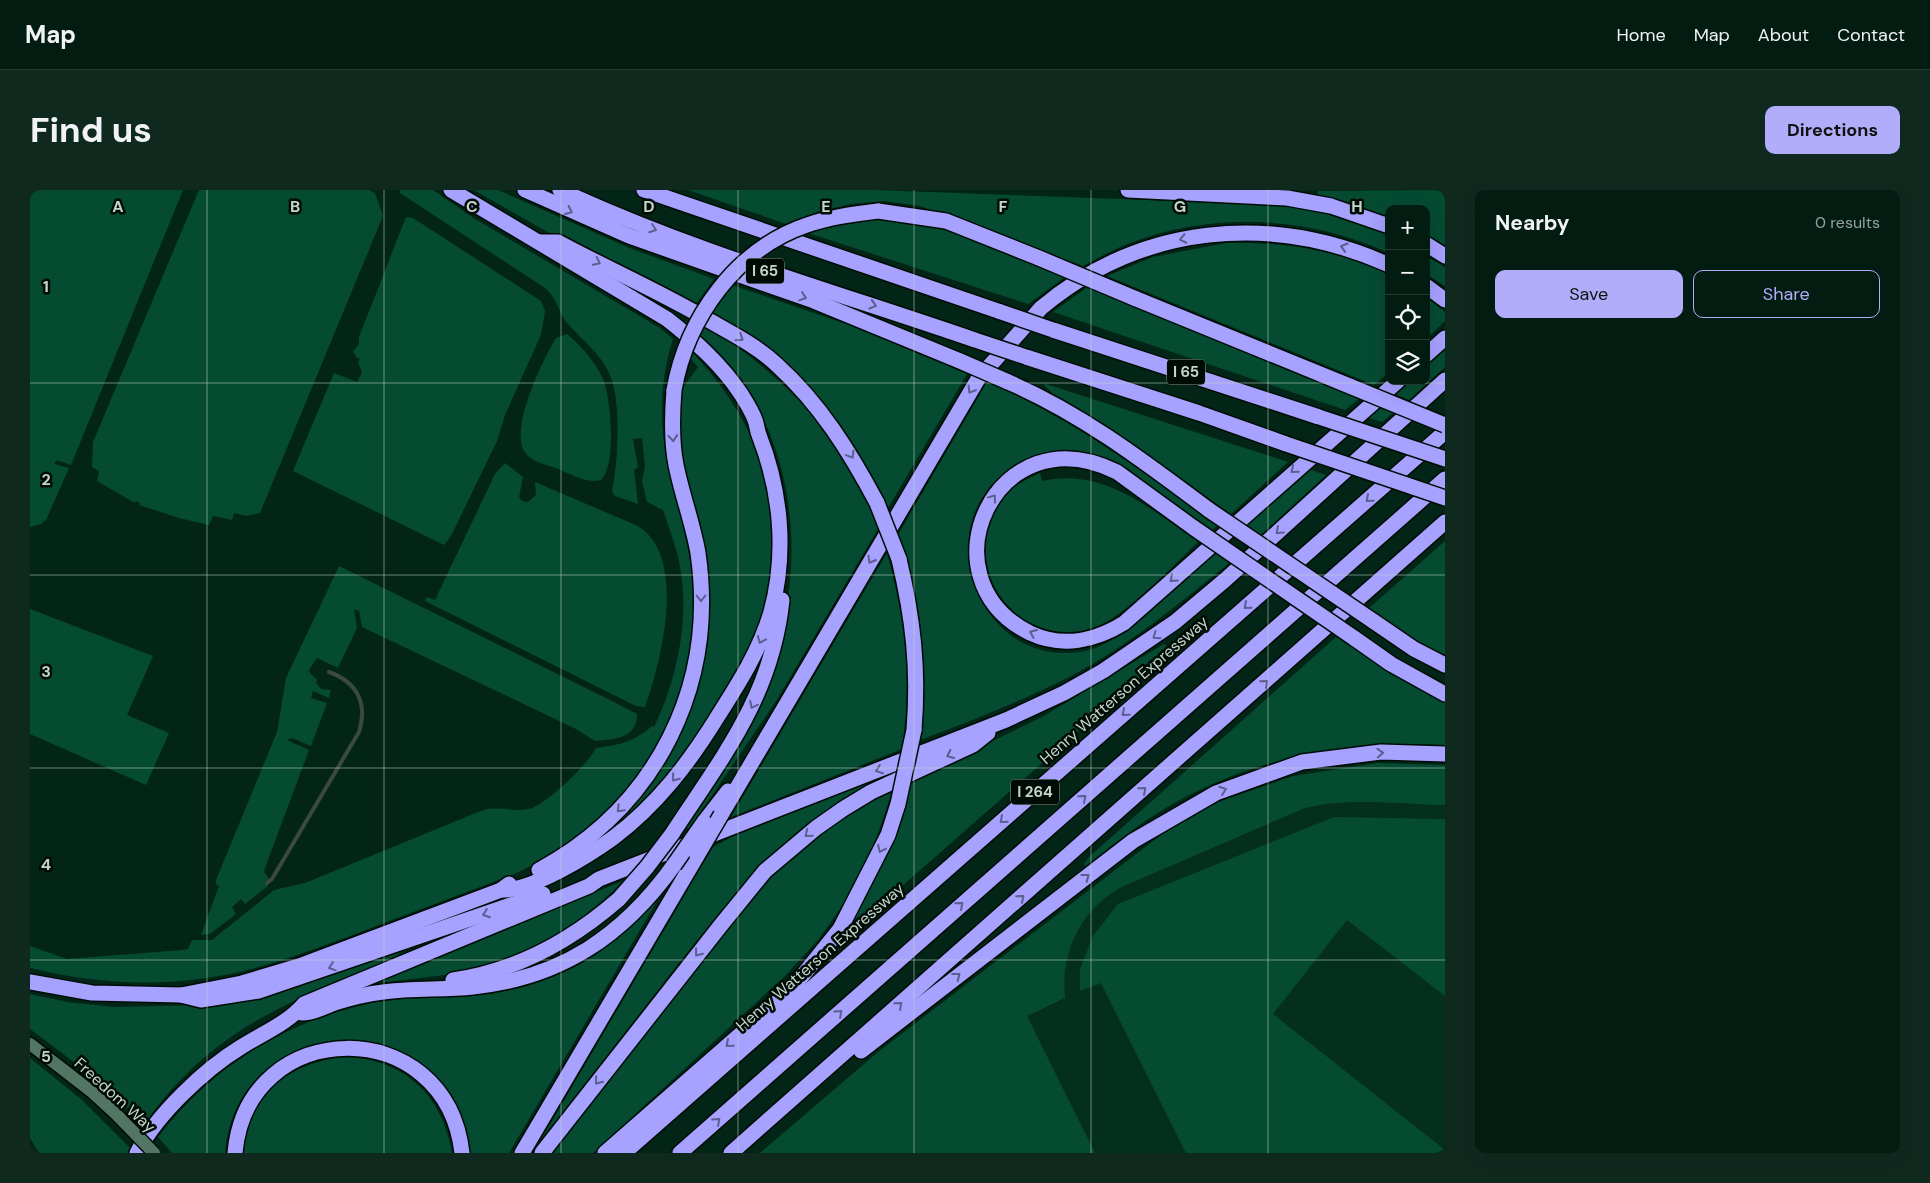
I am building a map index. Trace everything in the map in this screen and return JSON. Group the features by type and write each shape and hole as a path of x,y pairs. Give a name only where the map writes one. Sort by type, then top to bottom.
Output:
{"highway":[{"path":"296,1014 308,1013 337,1002 381,992 421,988 429,984 467,978 513,966 578,932 618,900 647,867 672,834 744,723 766,675 779,629 786,556 784,500 770,445 763,429 756,422 730,378 698,343 646,306 535,242 451,190"},
{"path":"525,190 629,236 814,301 1040,396 1093,426 1209,510 1414,649 1445,664"},
{"name":"I 65","path":"560,190 629,220 796,282 1199,413 1445,498"},
{"name":"I 65","path":"644,190 1053,330 1445,459"},
{"path":"1128,190 1287,198 1332,206 1385,225"},
{"path":"181,995 242,982 299,966 501,890 512,882 569,852 604,826 621,809 648,776 661,755 688,695 699,649 701,595 698,551 674,450 672,427 674,390 680,362 697,322 724,283 742,264 763,248 805,225 831,218 878,211 946,221 1445,425"},
{"path":"522,1153 978,379 1041,308 1071,285 1127,256 1170,242 1212,235 1256,232 1300,237 1342,247 1385,263"},
{"path":"535,242 558,242 674,300 736,336 776,364 823,415 851,454 877,503 899,559 910,607 915,644 917,678 914,730 898,804 881,850 840,929 790,990 605,1153"},
{"path":"1430,247 1445,256"},
{"path":"1430,289 1445,300"},
{"path":"1430,351 1445,338"},
{"path":"137,1153 172,1106 204,1074 238,1048 296,1014 304,1004 589,886 599,879 1006,720 1064,693 1102,671 1175,622 1232,574 1445,380"},
{"path":"1393,385 1215,543 1124,623 1101,636 1076,642 1064,642 1035,635 1023,629 1006,617 991,598 977,561 977,541 981,522 994,496 1017,474 1036,463 1058,458 1092,461 1117,472 1194,528 1215,543 1354,638 1392,664 1445,694"},
{"path":"501,890 511,891 573,864 624,829 651,806 675,779 743,676 756,652 771,613 780,555 777,497 756,422"},
{"name":"Henry Watterson Expressway","path":"624,1153 1445,432"},
{"name":"I 264","path":"680,1153 1445,479"},
{"path":"731,1153 1320,635 1445,522"},
{"path":"542,1153 714,933 765,872 816,828 843,809 871,792 972,745 1006,720"},
{"path":"746,1153 865,1048 1007,937 1133,841 1200,802 1216,793 1302,762 1381,752 1445,754"},
{"path":"421,988 428,991 512,981 560,966 587,951 613,933 642,906 674,865 716,803 746,772"},
{"path":"30,982 92,993 181,995 201,1000 259,990 587,879 599,879"},
{"path":"236,1153 245,1114 270,1080 297,1060 312,1054 341,1048 360,1048 390,1055 404,1062 430,1081 452,1113 462,1153"}],"main road":[{"name":"Freedom Way","path":"30,1044 92,1092 154,1153"}],"shaded area":[{"path":"30,190 183,190 71,465 57,460 54,464 69,468 46,520 41,524 30,527"},
{"path":"199,190 369,190 375,193 383,216 260,513 246,516 234,513 232,520 213,516 209,525 179,518 139,505 140,503 136,501 135,503 97,481 99,471 92,467 93,442"},
{"path":"400,190 433,190 475,219 660,328 673,339 663,384 664,446 688,548 693,610 688,659 675,705 655,748 629,787 596,821 557,851 514,874 302,953 245,971 184,981 118,982 74,977 30,968 30,946 67,959 182,950 188,949 192,940 212,940 274,890 305,883 483,810 523,810 536,806 566,783 585,764 596,748 626,742 639,736 652,726 654,727 669,691 679,652 682,632 683,592 678,557 663,510 647,502 642,481 645,466 642,438 633,439 638,467 634,470 638,504 615,496 612,491 618,431 616,399 609,373 601,359 567,323 552,296 545,288 400,193"},
{"path":"474,190 498,190 632,249 714,279 696,304 544,230"},
{"path":"688,190 875,190 1283,205 1337,217 1385,234 1385,251 1327,231 1261,222 1228,222 1162,233 1124,245 1083,266 920,206 884,201 851,204 820,211 786,224"},
{"path":"1445,190 1445,248 1430,239 1430,205 1385,205 1385,218 1368,210 1317,196 1318,191"},
{"path":"406,217 413,218 541,301 545,311 541,335 505,415 497,441 451,536 444,545 293,471 334,373 357,382 362,372 358,362 360,359 356,357 353,351 359,344 359,337"},
{"path":"891,218 914,222 959,235 1001,250 1065,277 1028,304 808,233 831,225"},
{"path":"1226,243 1269,244 1330,253 1349,258 1385,272 1385,375 1374,385 1107,276 1153,257"},
{"path":"1430,258 1445,267 1445,286 1430,277"},
{"path":"732,285 846,324 967,374 888,508 856,449 815,396 766,350 711,312"},
{"path":"1089,286 1360,398 1345,410 1053,312"},
{"path":"1430,300 1445,312 1445,321 1430,335"},
{"path":"704,324 750,356 792,393 811,414 829,436 844,459 864,494 878,529 776,701 690,828 683,828 726,765 747,726 786,608 791,562 791,526 786,489 777,454 764,421 747,389 725,360 699,334"},
{"path":"567,334 592,360 600,372 606,388 610,415 611,446 606,472 601,480 585,480 538,462 527,455 522,445 521,431 529,396 543,362 556,338"},
{"path":"1445,343 1445,367 1430,381 1430,356"},
{"path":"691,351 717,381 738,413 755,446 766,480 773,516 773,553 768,590 757,629 748,650 703,726 654,789 609,832 608,830 640,796 668,755 681,730 704,649 708,613 678,443 682,389 698,367 689,357"},
{"path":"987,382 1018,396 1077,429 1135,466 1218,525 1212,530 1194,518 1193,520 1125,472 1097,457 1074,451 1055,451 1019,463 1011,468 985,494 971,525 969,558 976,590 993,618 1018,640 1049,652 1085,651 1096,648 1126,631 1214,552 1229,563 1153,624 1092,664 1053,685 1015,702 920,740 923,688 921,636 913,585 898,535"},
{"path":"1043,383 1288,462 1231,514 1126,440 1064,402"},
{"path":"1398,385 1425,385 1409,400 1390,392"},
{"path":"1376,405 1394,412 1382,422 1363,416"},
{"path":"505,463 523,477 519,497 522,501 528,502 536,495 535,482 638,526 653,541 662,561 666,585 666,611 658,664 645,707 636,706 425,601 427,597 435,600 495,474"},
{"path":"1305,468 1326,475 1261,535 1244,523"},
{"path":"1040,473 1042,481 1065,478 1086,480 1106,485 1144,505 1198,542 1149,589 1108,621 1091,629 1076,632 1055,631 1038,626 1022,618 1009,607 998,593 991,578 986,544 989,526 1002,498 1017,485"},
{"path":"1445,541 1445,657 1414,641 1368,609"},
{"path":"887,553 903,627 907,674 907,698 902,749 731,817"},
{"path":"339,566 637,714 636,722 629,733 623,736 595,741 576,729 362,627 359,611 354,609 357,628 338,668 317,658 309,670 321,689 331,690 329,698 313,691 311,698 327,703 311,746 292,738 287,740 309,750 265,868 264,872 269,879 265,882 268,886 245,904 241,899 232,907 236,914 210,934 201,935 219,886 216,884 216,880 277,732 286,678"},
{"path":"30,609 153,656 127,715 169,733 146,785 30,734"},
{"path":"1336,637 1411,685 1445,702 1445,745 1407,744 1332,750 1295,757 1259,767 1224,779 1189,795 1156,814 1085,866 1084,864 1089,857"},
{"path":"1164,644 1171,650 835,945 906,800 912,780 1042,717"},
{"path":"1377,763 1445,765 1445,805 1356,802 1305,808 1124,886 1109,895 1086,918 1070,947 1064,981 1065,998 1027,1016 1095,1153 760,1153 878,1052 1170,828 1215,803 1293,776"},
{"path":"870,782 871,784 837,804 808,825 756,871 710,924 542,1138 713,847 741,832"},
{"path":"893,789 870,857 848,898 818,940 784,977 593,1153 549,1153 757,889 801,847 864,803"},
{"path":"1445,794 1445,1153 777,1153 1126,868 1278,805"},
{"path":"1334,817 1445,819 1445,996 1347,920 1273,1014 1445,1150 1445,1153 1186,1153 1101,983 1080,991 1080,969 1093,936 1118,904"},
{"path":"623,881 579,920 547,941 512,958 479,969 450,974 376,983 375,981"},
{"path":"660,896 509,1153 468,1153 453,1104 424,1069 386,1049 344,1042 302,1049 265,1070 238,1105 225,1153 172,1153 158,1137 201,1090 225,1070 250,1052 306,1023 336,1012 367,1004 440,996 477,989 581,960 599,952 618,938"},
{"path":"402,952 377,966 295,1000 223,1042 182,1078 144,1124 99,1081 30,1029 30,994 67,1002 114,1007 206,1005 298,985"},
{"path":"344,1057 365,1059 385,1065 402,1073 417,1084 429,1097 439,1113 447,1132 452,1153 242,1153 257,1105 276,1083 301,1068 330,1059"},
{"path":"30,1058 82,1100 130,1148 127,1153 39,1153 30,1138"}],"waterway":[{"path":"267,883 272,879 359,732 362,712 358,695 347,682 329,672"}]}
